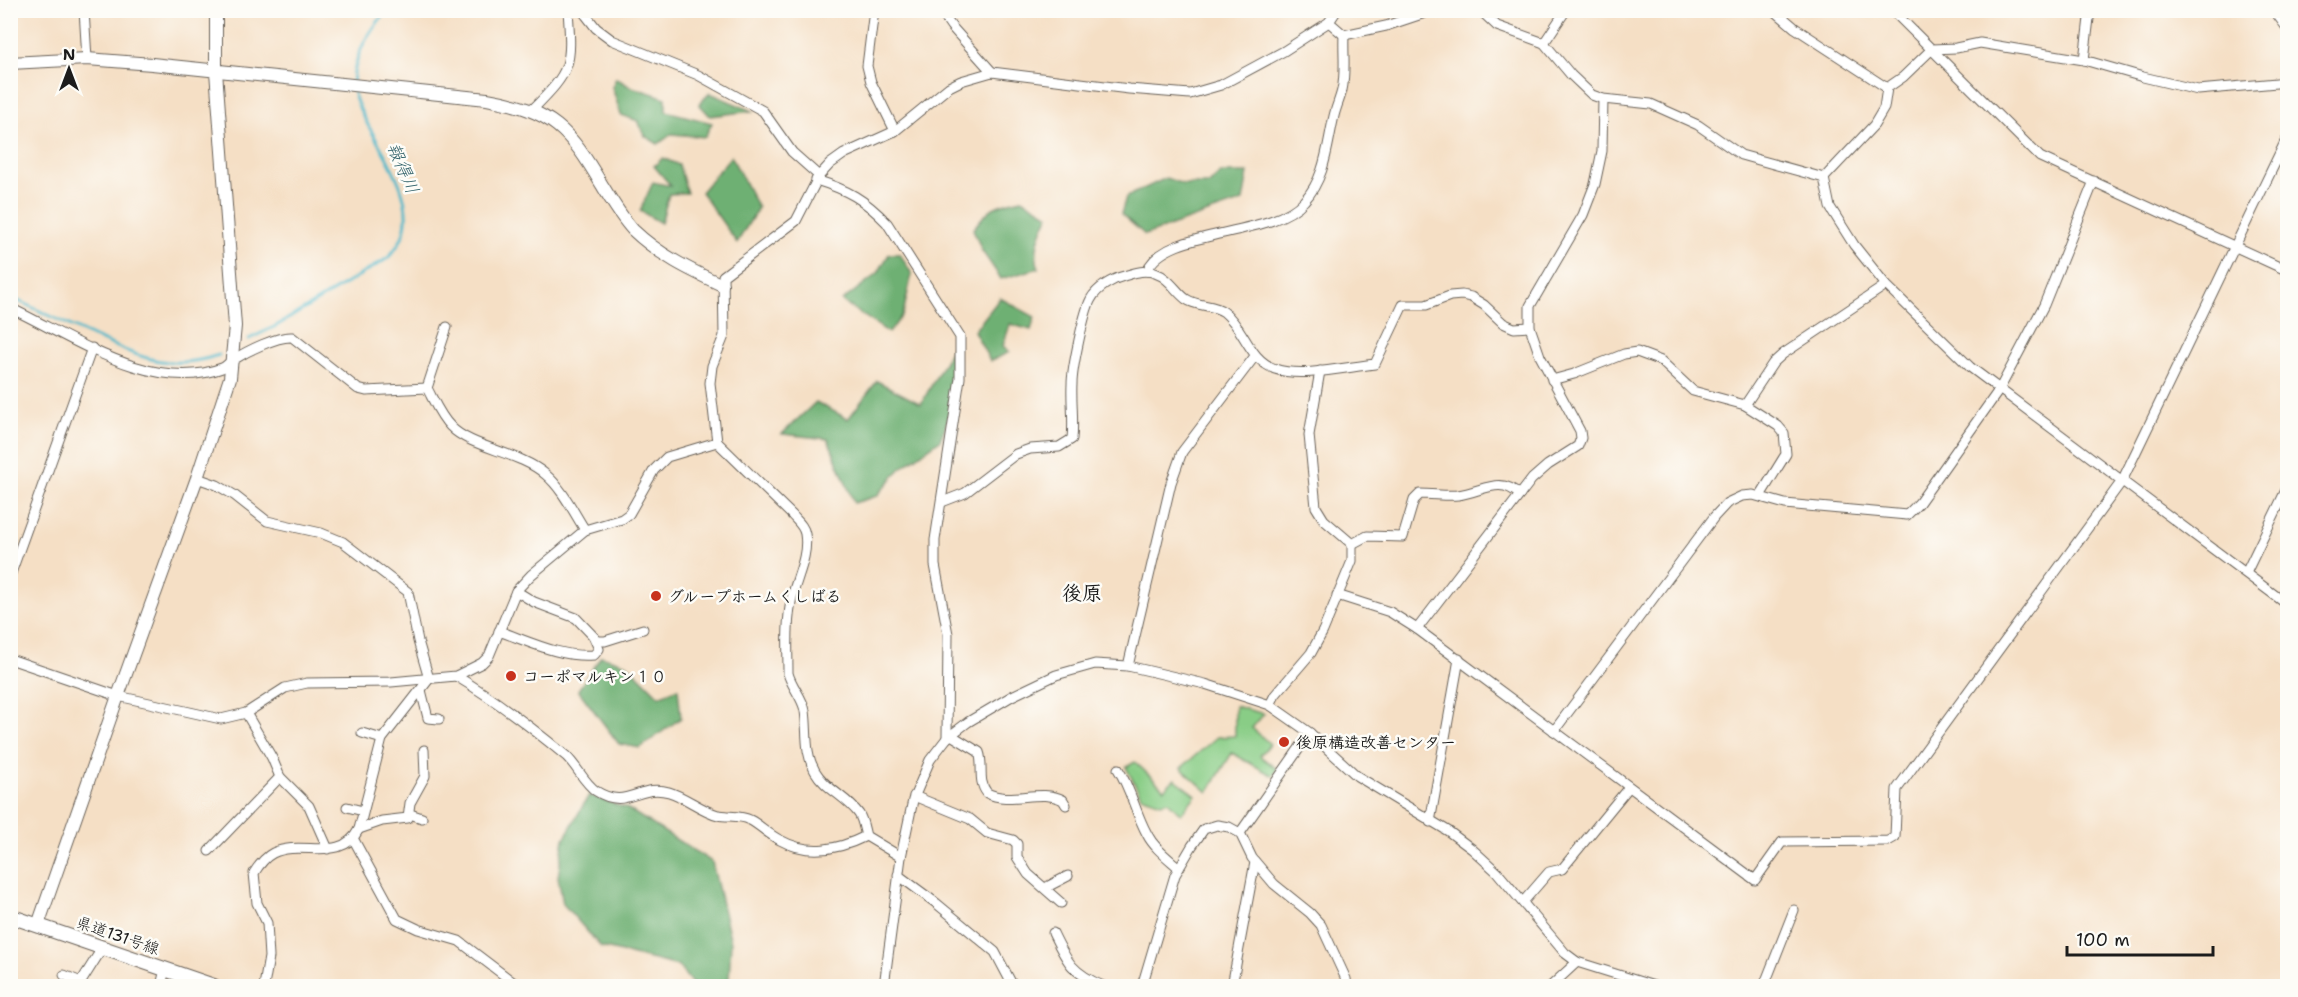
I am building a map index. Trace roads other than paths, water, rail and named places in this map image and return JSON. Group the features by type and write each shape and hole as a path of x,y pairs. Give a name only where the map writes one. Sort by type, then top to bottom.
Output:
{"main road":[{"path":"2277,10 2288,25"},
{"name":"県道131号線","path":"10,916 213,987"}],"street":[{"path":"84,10 87,59"},
{"path":"38,926 197,478 221,407 233,360 234,294 216,71 216,10"},
{"path":"532,110 567,69 568,10"},
{"path":"582,10 596,28 612,40 698,75 763,111 792,152 817,178 855,194 887,224 960,337 960,378 935,540 935,565 948,633 949,737"},
{"path":"874,10 867,66 871,82 895,131"},
{"path":"940,10 951,26 992,72"},
{"path":"900,857 866,836 861,816 815,772 805,736 805,710 790,683 788,673 790,604 796,577 806,554 803,526 717,442 710,383 712,366 724,336 723,276 796,221 804,210 817,178 830,164 844,154 895,131 949,87 974,75 992,72 1190,94 1221,85 1284,51 1329,22 1337,10"},
{"path":"1344,35 1386,26 1434,10"},
{"path":"1480,10 1497,26 1544,43 1571,75 1592,95 1603,99 1651,104 1698,124 1742,155 1824,178"},
{"path":"1544,43 1566,10"},
{"path":"1774,10 1795,28 1887,88"},
{"path":"1892,10 2040,157 2288,271"},
{"path":"2084,60 2090,10"},
{"path":"1329,22 1344,35"},
{"path":"1147,271 1155,258 1164,253 1202,237 1220,235 1278,219 1305,201 1316,183 1327,154 1333,117 1343,89 1344,35"},
{"path":"1824,178 1874,125 1884,108 1887,88 1903,77 1932,49 1956,48 1980,43 2084,60 2198,90 2288,82"},
{"path":"10,63 87,59 487,99 515,104 549,118 579,147 612,201 632,228 652,247 684,267 722,285"},
{"path":"1417,629 1532,479 1548,465 1578,446 1581,438 1580,431 1540,356 1530,327 1530,306 1583,215 1595,184 1602,151 1603,99"},
{"path":"1337,595 1390,612 1417,629 1755,880 1782,842 1888,841 1895,837 1898,789 2122,481 2288,136"},
{"path":"1824,178 1830,207 1837,220 1886,285 1970,367 2288,605"},
{"path":"1554,731 1714,517 1727,503 1742,496 1761,496 1785,504 1907,515 1919,503 1999,390 2044,305 2094,180"},
{"path":"942,502 971,489 1016,454 1030,449 1059,447 1072,439 1072,384 1091,298 1103,286 1116,278 1142,270 1156,273 1175,285 1185,298 1198,305 1222,310 1260,362 1288,372 1320,371 1375,364 1403,305 1426,305 1450,296 1472,297 1503,323 1514,328 1530,327"},
{"path":"1745,405 1773,363 1783,354 1886,285"},
{"path":"10,308 141,370 161,374 197,374 224,368 233,360 282,336 292,337 358,389 366,391 427,388"},
{"path":"447,327 427,388 445,421 453,430 531,464 545,473 554,482 585,530"},
{"path":"10,576 92,348"},
{"path":"1552,380 1574,374 1624,354 1637,352 1661,361 1692,391 1745,405 1778,426 1784,433 1786,454 1761,496"},
{"path":"1128,666 1171,483 1182,452 1255,356"},
{"path":"1270,705 1275,695 1311,653 1323,631 1352,561 1352,544 1324,520 1316,507 1309,435 1320,371"},
{"path":"10,659 118,696 221,719 246,714 285,688 307,683 391,682 456,676 482,663 489,656 516,591 531,575 585,530 621,519 629,514 654,470 667,457 717,442"},
{"path":"197,478 218,485 267,520 321,533 343,542 408,592 429,679"},
{"path":"1352,544 1367,536 1403,537 1414,500 1420,494 1460,495 1502,485 1510,486 1520,495"},
{"path":"2246,573 2288,486"},
{"path":"516,591 534,602 576,618 598,641 605,641 643,629"},
{"path":"499,631 557,651 580,656 594,655 598,650 594,638"},
{"path":"1430,822 1459,659"},
{"path":"884,987 900,857 914,796 924,770 949,737 968,722 1012,696 1056,675 1095,664 1128,666 1205,684 1270,705 1310,733 1357,776 1448,831 1472,849 1497,872 1555,943 1578,962 1654,987"},
{"path":"456,676 492,698 558,750 595,790 614,798 624,800 652,789 671,792 697,807 719,815 748,818 780,841 806,850 827,850 848,845 866,836"},
{"path":"264,987 269,957 267,924 257,903 254,873 274,852 300,848 328,849 354,840 359,829 382,739 429,679"},
{"path":"421,690 428,718 439,719"},
{"path":"246,714 272,758 280,777 309,806 328,849"},
{"path":"362,733 382,739"},
{"path":"1240,833 1310,733"},
{"path":"949,737 979,752 982,760 982,782 987,793 1002,797 1049,796 1064,800 1066,805"},
{"path":"359,829 382,821 408,818 410,803 425,776 424,750"},
{"path":"1118,769 1127,782 1136,811 1148,835 1179,868"},
{"path":"210,851 280,777"},
{"path":"1523,902 1549,872 1562,869 1629,787"},
{"path":"914,796 969,819 987,833 1013,840 1017,844 1017,857 1028,874 1061,903"},
{"path":"347,807 363,811"},
{"path":"410,814 422,818"},
{"path":"1141,987 1179,868 1204,829 1217,825 1230,827 1240,833 1255,862 1274,884 1310,913 1321,925 1347,987"},
{"path":"354,840 397,919 418,929 459,941 518,987"},
{"path":"1232,987 1255,862"},
{"path":"898,875 995,952 1013,987"},
{"path":"1045,888 1068,876"},
{"path":"1764,987 1794,910"},
{"path":"1053,933 1068,963 1075,971 1103,987"},
{"path":"64,975 81,982 103,947"},
{"path":"1551,987 1578,962"},
{"path":"161,987 165,969"}],"waterway":[{"name":"報得川","path":"353,83 359,53 387,10"},
{"name":"報得川","path":"249,339 276,326 388,258 402,238 406,221 406,207 402,193 391,165 360,109 353,89"},
{"name":"報得川","path":"10,297 120,348 151,359 182,362 219,355"}],"place":[{"name":"グループホームくしばる","path":"656,596"},
{"name":"コーポマルキン１０","path":"511,676"},
{"name":"後原構造改善センター","path":"1284,742"}],"district":[{"name":"後原","path":"1082,593"}]}
